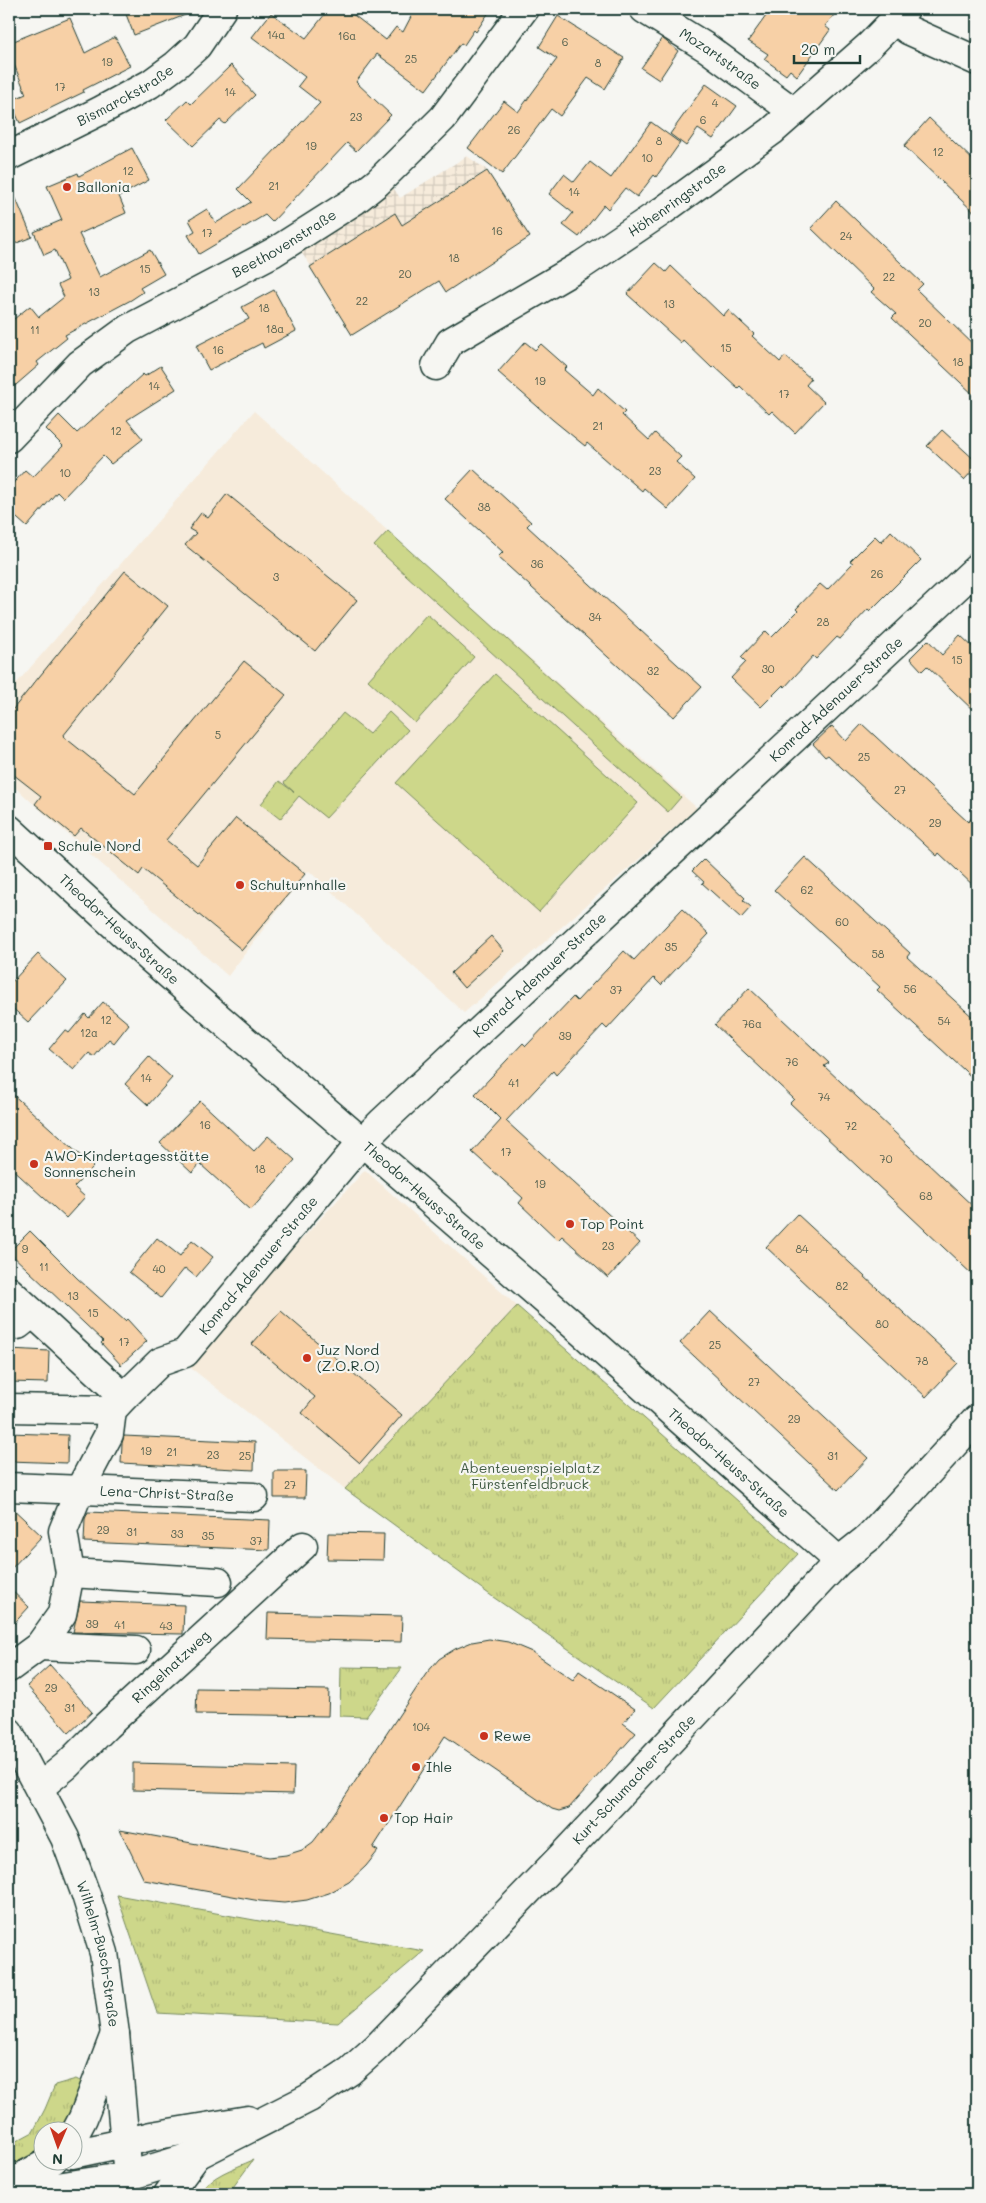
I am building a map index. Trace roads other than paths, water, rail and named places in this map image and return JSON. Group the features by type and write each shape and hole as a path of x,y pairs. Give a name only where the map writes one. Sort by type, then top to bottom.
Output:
{"main road":[{"name":"Bismarckstraße","path":"9,156 150,84 176,65 197,46 222,9"},
{"name":"Beethovenstraße","path":"9,438 80,364 120,335 274,252 354,202 443,118 524,9"},
{"name":"Mozartstraße","path":"644,9 707,48 794,112"},
{"name":"Höhenringstraße","path":"436,366 450,342 604,250 725,167 794,112 900,14"},
{"path":"900,14 908,30 977,61"},
{"name":"Konrad-Adenauer-Straße","path":"118,1404 160,1362 186,1353 362,1142 977,568"},
{"name":"Theodor-Heuss-Straße","path":"9,829 151,959 582,1332 839,1562"},
{"path":"9,1291 118,1404"},
{"path":"9,1325 18,1326 33,1314"},
{"path":"9,1408 118,1404"},
{"name":"Lena-Christ-Straße","path":"9,1668 39,1646 62,1614 70,1573 64,1531 80,1489 109,1434 118,1404"},
{"name":"Kurt-Schumacher-Straße","path":"12,2194 129,2185 197,2155 309,2098 350,2071 378,2047 561,1857 839,1562 868,1538 977,1419"},
{"name":"Lena-Christ-Straße","path":"9,1487 254,1497"},
{"name":"Ringelnatzweg","path":"40,1787 66,1766 106,1726 303,1546"},
{"path":"70,1573 218,1582"},
{"path":"39,1646 136,1650"},
{"name":"Wilhelm-Busch-Straße","path":"9,1732 40,1787 65,1838 101,1944 115,2034 129,2185"},
{"path":"82,2120 115,2034"},
{"name":"Kurt-Schumacher-Straße","path":"82,2152 152,2136 272,2116"},
{"name":"Kurt-Schumacher-Straße","path":"168,2194 197,2155"},
{"path":"9,2188 34,2170"}],"place":[{"name":"Ballonia","path":"67,187"},
{"name":"Schule Nord","path":"48,846"},
{"name":"Schulturnhalle","path":"240,885"},
{"name":"AWO-Kindertagesstätte Sonnenschein","path":"34,1164"},
{"name":"Top Point","path":"570,1224"},
{"name":"Juz Nord (Z.O.R.O)","path":"307,1358"},
{"name":"Rewe","path":"484,1736"},
{"name":"Ihle","path":"416,1767"},
{"name":"Top Hair","path":"384,1818"}],"park label":[{"name":"Abenteuerspielplatz Fürstenfeldbruck","path":"530,1476"}]}
